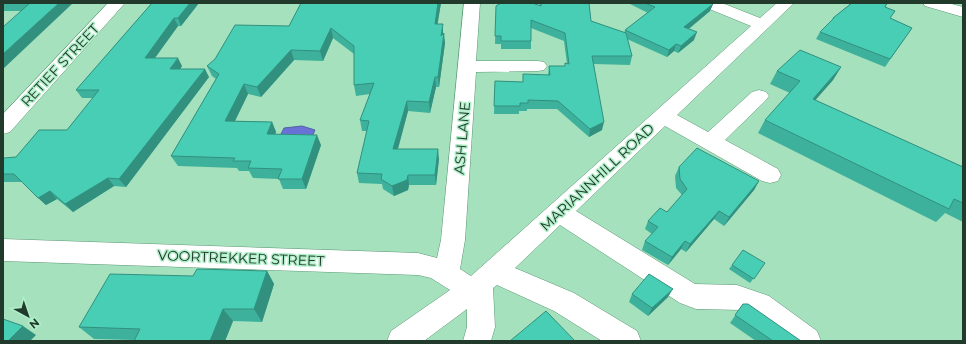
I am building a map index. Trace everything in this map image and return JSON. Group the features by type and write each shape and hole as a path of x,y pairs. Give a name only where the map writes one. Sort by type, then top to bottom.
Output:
{"street":[{"name":"RETIEF STREET","path":"3,127 117,3"},
{"name":"ASH LANE","path":"447,272 453,240 472,3"},
{"path":"708,3 762,24"},
{"name":"MARIANNHILL ROAD","path":"401,341 482,282 786,3"},
{"path":"931,3 963,12"},
{"path":"468,67 538,66"},
{"path":"710,142 759,96"},
{"path":"664,116 770,175"},
{"path":"559,212 689,295 698,298 744,298 754,303 808,341"},
{"name":"VOORTREKKER STREET","path":"3,250 430,265 447,272 482,282 564,302 627,341"},
{"path":"477,341 481,327 482,282"}],"shaded area":[{"path":"302,126 315,130 312,137 280,136 284,128"}],"building":[{"path":"30,3 59,3 3,54 3,27"},
{"path":"152,3 190,3 178,18 174,18 145,58 178,58 170,69 205,69 119,179 108,178 65,204 50,191 38,198 14,174 3,174 3,159 16,157 39,130 67,130 99,90 76,90"},
{"path":"301,3 438,3 435,24 443,24 441,36 444,33 438,77 435,77 429,102 407,101 393,149 438,149 435,175 408,175 407,180 392,186 381,179 382,174 357,173 369,121 360,120 374,83 354,85 354,46 331,28 320,51 291,50 257,87 244,84 225,121 272,122 267,134 317,135 302,179 278,179 282,169 248,168 251,161 233,161 235,158 171,156 219,74 207,66 215,59 235,25 289,26"},
{"path":"501,3 532,3 541,6 541,3 589,3 591,21 626,33 632,56 592,56 604,122 590,129 558,101 528,100 528,103 520,103 520,106 494,106 495,81 523,82 523,74 550,75 549,66 565,66 565,63 569,64 565,33 531,20 531,41 501,41 501,36 495,36 496,6"},
{"path":"645,3 713,4 684,27 697,32 681,46 676,44 669,50 625,30 655,7"},
{"path":"852,3 887,3 885,7 895,11 890,18 912,28 890,59 820,32 833,18"},
{"path":"800,50 841,67 813,99 963,167 963,203 954,199 949,209 765,120 800,81 777,71"},
{"path":"697,148 759,181 729,217 719,211 690,244 685,241 672,257 645,241 658,227 648,221 660,208 667,212 687,189 680,179 679,167"},
{"path":"743,250 765,263 754,279 732,265"},
{"path":"197,269 267,271 254,309 223,309 210,341 134,341 140,329 79,327 110,274 193,276"},
{"path":"649,274 673,289 652,308 632,294"},
{"path":"743,304 748,304 801,341 773,341 735,315"},
{"path":"546,311 575,341 510,341"},
{"path":"3,319 23,326 8,341 3,341"}]}
